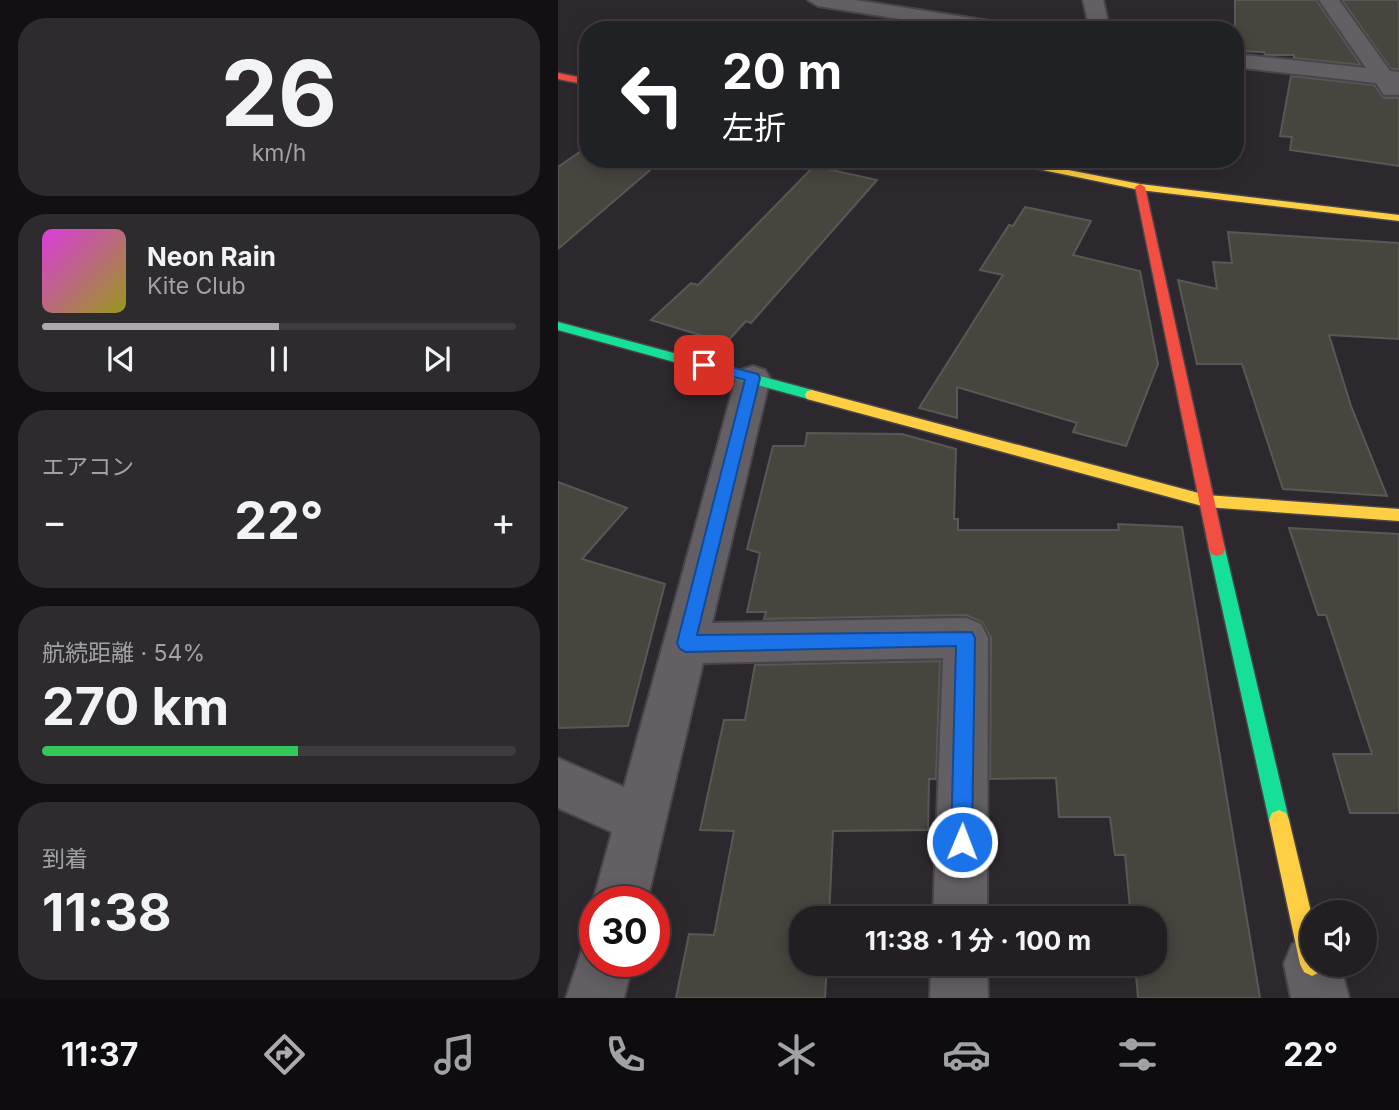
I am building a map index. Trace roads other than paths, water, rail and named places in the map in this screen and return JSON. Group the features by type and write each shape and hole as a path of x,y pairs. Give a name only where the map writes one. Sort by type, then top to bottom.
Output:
{"street":[{"path":"818,0 852,3 957,21"},
{"path":"1093,0 1098,21"},
{"path":"1329,0 1390,78 1399,101"},
{"path":"1244,61 1390,78"},
{"path":"558,76 579,80"},
{"path":"1041,168 1140,187 1399,218"},
{"path":"1140,187 1206,501 1300,912"},
{"path":"558,326 1206,501 1399,515"},
{"path":"624,886 753,378"},
{"path":"686,643 966,638 960,906"},
{"path":"558,783 642,820"},
{"path":"959,976 959,998"},
{"path":"595,998 601,977"},
{"path":"1315,977 1320,998"}]}
